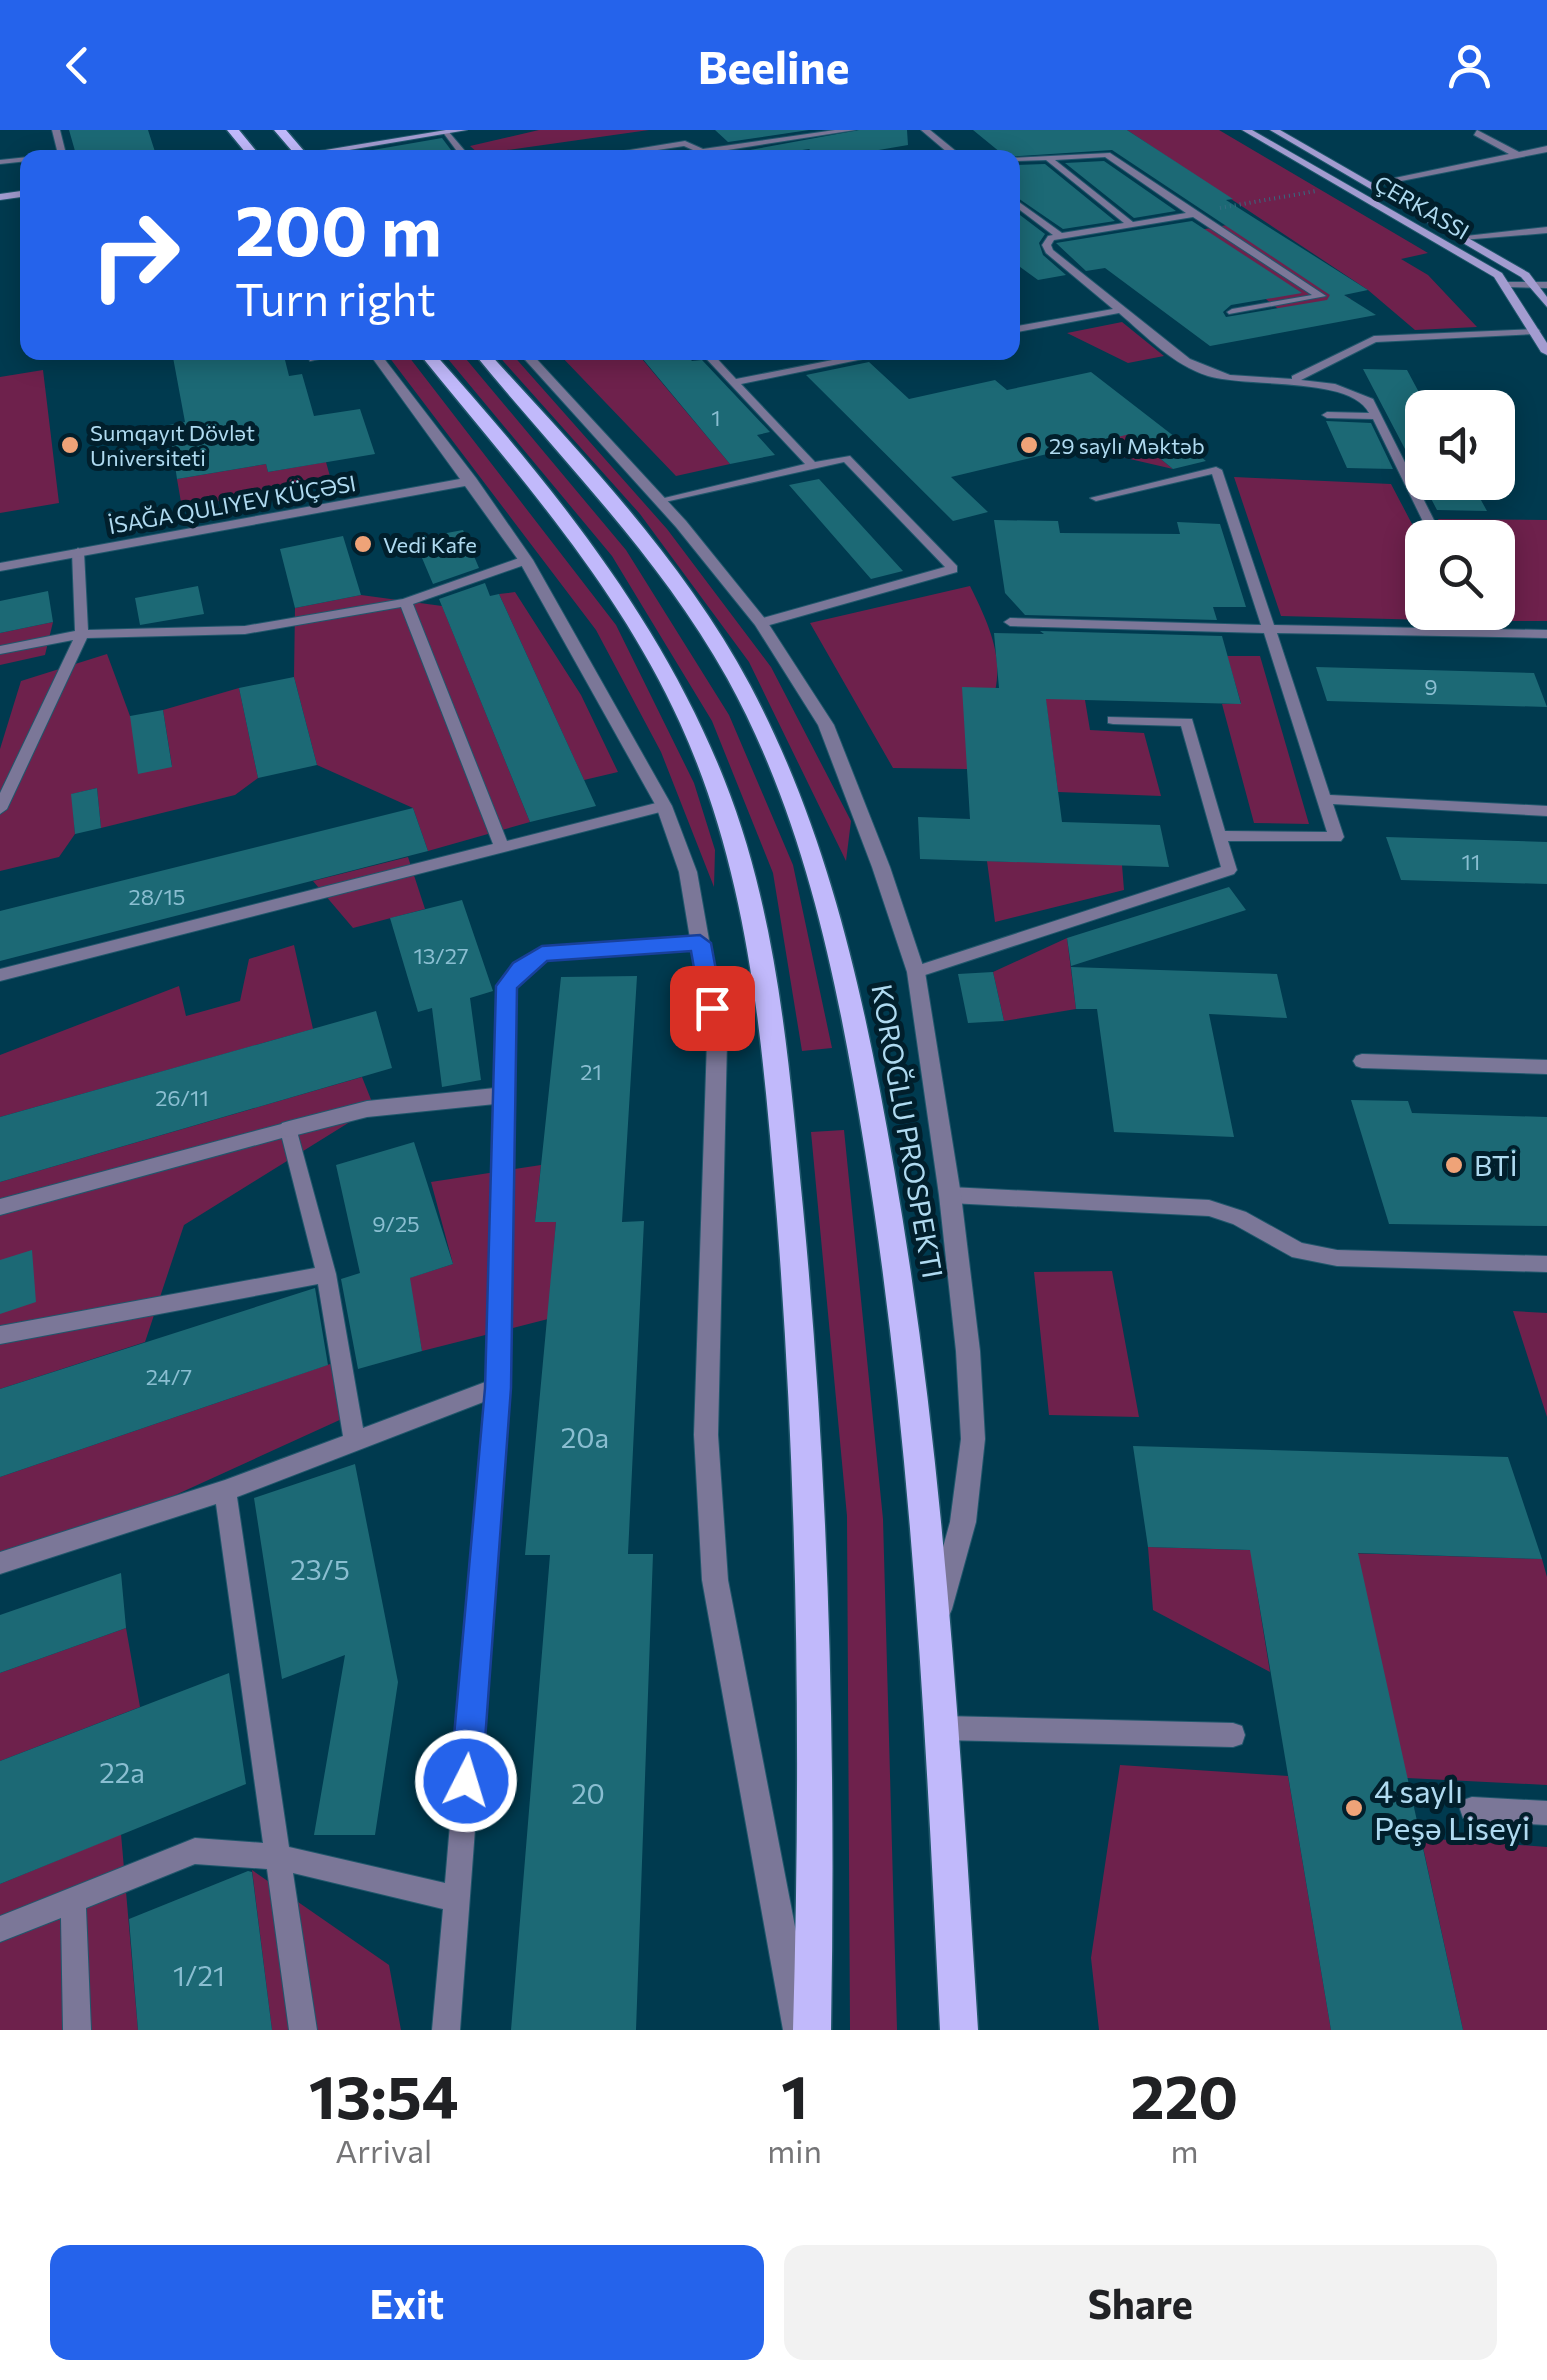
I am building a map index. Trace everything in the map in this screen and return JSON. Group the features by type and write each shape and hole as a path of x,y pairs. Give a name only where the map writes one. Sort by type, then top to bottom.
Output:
{"main road":[{"path":"280,130 298,150"},
{"path":"432,360 546,499 643,637 670,683 714,780 750,898 772,1032 797,1288 811,1610 816,1907 812,2030"},
{"name":"KOROĞLU PROSPEKTI","path":"487,360 636,530 702,621 765,733 825,891 898,1254 927,1501 960,2030"}],"street":[{"path":"224,130 236,134"},
{"path":"338,150 463,130"},
{"path":"1246,130 1482,265 1507,284 1547,352"},
{"path":"1274,130 1541,285 1547,304"},
{"path":"1477,133 1516,154"},
{"path":"1371,184 1547,149"},
{"path":"1462,237 1547,230"},
{"path":"1507,284 1541,285"},
{"path":"379,360 526,560 664,806 688,872 717,1040 706,1434 715,1580 799,2030"},
{"path":"530,360 660,502 761,623 826,725 882,867 916,972 950,1195 973,1439 962,1522 935,1626"},
{"name":"İSAĞA QULIYEV KÜÇƏSI","path":"0,567 471,481"},
{"path":"289,1130 367,1108 505,1095"}],"lane":[{"path":"716,150 851,130"},
{"path":"926,130 951,150"},
{"path":"445,132 460,150"},
{"path":"638,150 685,143 698,150"},
{"path":"1020,159 1106,155 1321,296 1232,312"},
{"path":"1049,159 1131,224"},
{"path":"1020,205 1059,235"},
{"path":"1194,214 1059,235 1046,245 1189,364 1211,374 1248,380 1290,380 1356,393 1369,402 1429,520"},
{"path":"1020,329 1121,310"},
{"path":"1290,380 1374,339 1536,331"},
{"path":"713,360 813,466"},
{"path":"734,382 850,360"},
{"path":"1327,415 1377,416"},
{"path":"660,502 846,458 953,569 761,623"},
{"path":"1096,498 1216,470 1336,838 1220,836"},
{"path":"0,809 82,634 78,552"},
{"path":"0,650 82,634 245,630 406,602 526,560"},
{"path":"406,602 502,846"},
{"path":"1010,622 1547,634"},
{"path":"916,972 1229,870 1187,722 1113,720"},
{"path":"1324,799 1547,811"},
{"path":"0,974 664,806"},
{"path":"446,2030 498,1388 507,986 521,968 542,954 562,949 700,943"},
{"path":"1362,1062 1547,1067"},
{"path":"0,1207 289,1130 326,1274 355,1442"},
{"path":"950,1195 1209,1208 1239,1218 1299,1251 1337,1258 1547,1264"},
{"path":"0,1335 326,1274"},
{"path":"0,1563 225,1491 498,1388"},
{"path":"225,1491 304,2030"},
{"path":"942,1728 1233,1735"},
{"path":"1472,1809 1547,1813"},
{"path":"0,1929 195,1851 278,1857 457,1899"},
{"path":"73,1900 77,2030"}],"path":[{"path":"1194,214 1253,200 1347,188"}],"shaded area":[{"path":"539,130 649,130 507,150 474,150 470,146"},
{"path":"1127,130 1219,130 1428,253 1401,259 1428,275 1477,327 1415,330 1368,290"},
{"path":"1227,225 1351,299 1282,312 1184,233"},
{"path":"1122,322 1164,356 1128,363 1067,333"},
{"path":"391,360 411,360 616,625 694,783 715,850 714,887 661,752 596,630"},
{"path":"449,360 467,360 626,550 729,715 793,865 832,1048 802,1051 773,873 712,721 612,556"},
{"path":"502,360 517,360 667,529 771,667 851,821 846,861 749,662 640,514"},
{"path":"565,360 643,360 730,464 676,476"},
{"path":"43,370 59,503 0,513 0,377"},
{"path":"1078,392 1173,469 1078,447 1027,404"},
{"path":"326,462 331,480 182,508 177,479 266,464 268,472"},
{"path":"1234,477 1391,484 1410,520 1405,520 1405,619 1281,616"},
{"path":"1438,519 1547,520 1547,621 1515,621 1515,520"},
{"path":"970,586 992,639 997,678 994,697 967,769 893,768 810,623"},
{"path":"515,592 581,695 618,772 584,780 499,594"},
{"path":"361,595 442,606 530,822 428,851 413,808 317,765 294,677 295,608"},
{"path":"53,622 45,655 0,665 0,633"},
{"path":"1037,634 1085,700 1090,730 1144,733 1161,796 1058,792"},
{"path":"107,654 130,716 172,766 163,710 239,688 258,778 235,795 101,828 97,788 72,794 75,834 59,857 0,871 0,749 21,681"},
{"path":"1227,656 1260,656 1309,824 1254,823 1222,704 1241,703"},
{"path":"408,857 425,909 353,928 313,881"},
{"path":"987,861 1122,865 1124,890 995,922"},
{"path":"1067,938 1076,1009 1004,1021 993,972"},
{"path":"294,945 313,1029 0,1117 0,1055 179,986 186,1016 240,1001 249,959"},
{"path":"362,1077 374,1107 184,1225 145,1342 0,1389 0,1182"},
{"path":"844,1130 883,1519 897,2030 850,2030 847,1516 811,1132"},
{"path":"541,1165 535,1222 556,1222 548,1319 422,1351 409,1278 453,1264 431,1182"},
{"path":"1112,1271 1139,1417 1049,1415 1034,1272"},
{"path":"1513,1311 1547,1313 1547,1417"},
{"path":"336,1362 344,1418 0,1575 0,1477"},
{"path":"1148,1547 1542,1559 1547,1577 1547,1785 1407,1778 1256,1586 1270,1672 1153,1610"},
{"path":"126,1628 140,1707 0,1761 0,1673"},
{"path":"1120,1765 1288,1776 1331,2030 1099,2030 1091,1958"},
{"path":"121,1834 138,2030 0,2030 0,1884"},
{"path":"1421,1838 1547,1847 1547,2030 1463,2030"},
{"path":"252,1870 389,1965 401,2030 272,2030"}],"building":[{"path":"69,130 148,130 154,150 75,150"},
{"path":"715,130 809,130 728,142"},
{"path":"859,130 907,130 908,145 879,150 750,150"},
{"path":"973,130 1127,130 1233,199 1226,200 1368,290 1344,295 1376,315 1210,346 1105,268 1086,271 1056,243 1192,221 1302,293 1231,305 1223,312 1226,317 1327,300 1330,295 1112,150 1020,156 1020,150 997,150"},
{"path":"442,138 451,150 373,150"},
{"path":"1104,161 1176,211 1134,218 1065,163"},
{"path":"1045,164 1115,221 1063,229 1020,199 1020,165"},
{"path":"1020,215 1045,234 1039,243 1043,255 1066,275 1038,280 1020,267"},
{"path":"173,360 285,360 289,376 302,374 314,416 360,409 375,454 268,472 266,464 177,479 169,425 185,422"},
{"path":"644,360 702,360 770,432 757,435 775,455 730,464"},
{"name":"29 saylı Məktəb","path":"869,362 909,399 995,380 1007,390 1091,372 1206,461 1173,469 1130,434 951,477 988,512 953,521 806,375"},
{"path":"1363,369 1407,370 1418,390 1405,390 1405,449"},
{"path":"1326,421 1371,423 1393,469 1347,468"},
{"path":"819,479 903,571 871,579 789,485"},
{"path":"1432,500 1481,500 1487,511 1437,510"},
{"path":"994,520 1058,521 1060,533 1180,534 1177,522 1220,524 1246,607 1213,607 1217,620 1025,615 1005,593"},
{"path":"463,530 479,568 433,584 414,539"},
{"path":"343,536 361,595 295,608 280,549"},
{"path":"485,583 490,596 499,594 596,806 530,822 439,599"},
{"path":"198,586 204,614 140,625 135,598"},
{"path":"48,591 53,622 0,633 0,601"},
{"path":"1040,631 1222,636 1241,704 1046,699 1062,822 1160,825 1169,867 920,859 918,817 970,819 962,687 999,688 994,633 1044,634"},
{"path":"1316,667 1534,673 1547,707 1327,701"},
{"path":"294,677 317,765 258,778 239,688"},
{"path":"163,710 172,767 138,774 130,716"},
{"path":"97,788 101,828 75,834 71,794"},
{"path":"413,808 428,851 0,961 0,911"},
{"path":"1386,837 1547,842 1547,884 1401,880"},
{"path":"1229,887 1246,910 1071,966 1067,938"},
{"path":"462,900 493,991 470,998 481,1080 442,1087 432,1008 418,1012 390,918"},
{"path":"1071,967 1277,974 1287,1018 1209,1014 1234,1137 1114,1132 1097,1009 1076,1009"},
{"path":"993,972 1004,1021 968,1023 958,974"},
{"path":"637,976 622,1222 644,1221 628,1554 653,1554 636,2030 511,2030 550,1555 525,1555 556,1222 535,1222 561,977"},
{"path":"376,1011 392,1068 0,1182 0,1117"},
{"name":"BTİ","path":"1351,1100 1408,1101 1412,1113 1547,1117 1547,1226 1389,1224"},
{"path":"414,1142 453,1264 410,1278 422,1351 358,1369 341,1279 360,1273 336,1165"},
{"path":"32,1250 36,1302 0,1314 0,1260"},
{"path":"315,1288 328,1365 0,1477 0,1389"},
{"path":"1133,1446 1508,1457 1542,1559 1358,1553 1463,2030 1331,2030 1250,1550 1148,1547"},
{"path":"355,1464 398,1682 375,1835 314,1835 345,1655 282,1679 254,1498"},
{"path":"121,1573 126,1628 0,1673 0,1615"},
{"path":"229,1673 246,1784 0,1884 0,1761"},
{"path":"252,1872 272,2030 138,2030 129,1919"}],"place":[{"name":"Sumqayıt Dövlət Universiteti","path":"70,445"},
{"name":"29 saylı Məktəb","path":"1029,445"},
{"name":"Vedi Kafe","path":"363,544"},
{"name":"BTİ","path":"1454,1165"},
{"name":"4 saylı Peşə Liseyi","path":"1354,1808"}],"route":[{"path":"466,1781 498,1388 507,986 521,968 542,954 562,949 700,943 712,1008"}]}
